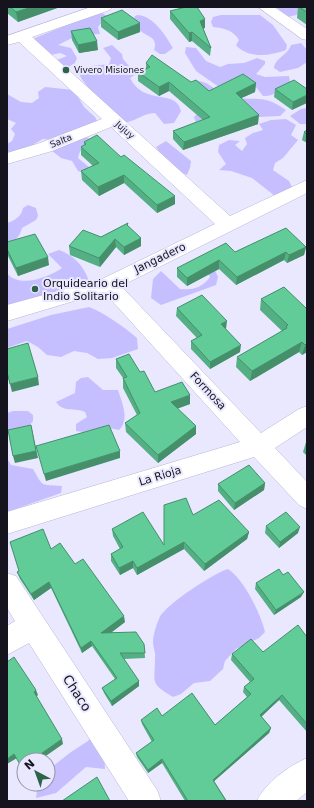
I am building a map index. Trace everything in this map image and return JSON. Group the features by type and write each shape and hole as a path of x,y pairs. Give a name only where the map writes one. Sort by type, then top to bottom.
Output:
{"street":[{"path":"14,39 105,7"},
{"path":"265,7 307,36"},
{"name":"Jujuy","path":"14,39 114,120 228,224"},
{"name":"Salta","path":"7,159 46,148 114,120"},
{"name":"Jangadero","path":"7,313 108,284 307,186"},
{"name":"Formosa","path":"108,284 307,498"},
{"name":"La Rioja","path":"7,523 259,446 307,415"},
{"name":"Chaco","path":"7,585 146,801"},
{"path":"7,642 33,624"},
{"path":"272,801 307,773"}],"shaded area":[{"path":"276,7 307,8 296,15 288,17"},
{"path":"102,13 107,16 98,27 100,34 78,35 58,45 71,48 77,58 75,63 65,69 54,61 67,56 60,53 51,55 33,41 35,38 84,18"},
{"path":"137,15 148,18 154,22 163,32 173,48 165,54 160,54 154,50 155,45 153,39 141,32 139,29 134,17"},
{"path":"221,15 260,15 273,25 287,45 286,50 266,55 247,53 236,45 239,40 234,34 224,29 213,27 211,22 213,17"},
{"path":"301,43 307,50 307,62 298,68 280,72 274,68 291,45"},
{"path":"112,45 122,54 123,59 136,74 130,78 136,87 151,95 173,100 178,104 181,111 174,123 164,124 155,113 128,122 118,119 106,109 88,88 81,79 79,72 85,67 109,64 111,58 103,48"},
{"path":"186,47 196,48 206,61 220,67 228,64 244,63 257,58 265,61 265,64 256,74 265,77 289,76 290,82 278,92 267,96 263,96 256,87 248,83 219,87 196,71 185,53"},
{"path":"194,80 207,84 228,97 266,100 286,110 280,116 259,117 248,107 209,121 196,123 194,117 200,111"},
{"path":"45,87 74,90 84,107 95,117 98,123 53,140 43,139 34,144 35,151 7,157 7,144 12,141 15,134 11,129 16,123 7,119 7,94 21,102 32,103 39,98 38,92"},
{"path":"307,108 307,124 300,124 290,116 301,109"},
{"path":"286,119 296,125 291,135 298,140 283,158 275,163 273,170 289,181 293,189 275,196 252,178 231,171 219,170 226,164 218,152 219,145 229,140 240,141 235,145 242,151 247,144 245,138 253,133 263,130 259,124 271,120"},
{"path":"84,137 89,138 78,158 89,167 88,171 83,173 78,171 72,161 61,158 51,150"},
{"path":"166,141 191,161 187,175 169,164 156,147"},
{"path":"28,205 36,208 38,216 36,220 22,228 19,236 15,240 7,241 7,223 17,218 23,208"},
{"path":"59,250 70,255 79,263 90,284 7,310 7,273 12,278 26,281 50,275 62,268 48,254"},
{"path":"205,268 214,268 218,277 216,285 161,305 151,298 153,279 161,271 180,289 189,289 197,288 207,281 210,277"},
{"path":"89,307 102,313 137,338 138,349 112,358 98,359 87,353 74,351 61,357 47,355 38,347 27,341 7,348 7,329 51,315"},
{"path":"88,377 103,390 118,390 125,416 119,430 104,427 83,432 76,431 76,424 87,417 85,412 62,408 56,402 75,393 76,382 81,378"},
{"path":"13,411 28,411 33,415 33,421 29,426 7,431 7,413"},
{"path":"7,443 8,460 11,465 33,469 43,484 62,486 61,493 7,512"},
{"path":"228,569 240,580 251,597 260,616 265,632 259,638 236,649 225,661 223,669 210,681 194,683 181,694 173,697 160,689 154,678 155,654 153,643 158,621 163,613 179,599 201,583"},
{"path":"93,734 104,749 105,769 86,767 56,793 36,798 37,792 56,792 56,764 88,741"}],"building":[{"path":"10,7 32,7 16,12"},
{"path":"186,7 197,7 205,19 200,21 211,48 192,32 189,33 170,11"},
{"path":"299,7 307,7 307,12"},
{"path":"122,10 140,23 118,32 101,18"},
{"path":"90,28 97,41 78,45 71,31"},
{"path":"152,55 191,82 196,80 209,91 243,74 256,83 236,93 259,115 184,142 173,131 210,117 169,82 159,87 138,72 150,67 146,63"},
{"path":"294,80 307,89 307,95 293,102 275,89"},
{"path":"97,135 121,157 124,155 175,196 157,205 124,175 98,187 81,171 99,163 81,147 86,144 84,142"},
{"path":"128,223 127,225 141,238 124,247 115,239 99,258 69,246 83,230 101,237"},
{"path":"286,228 306,247 289,255 286,252 237,277 219,260 187,278 177,268 226,243 235,252"},
{"path":"35,234 48,257 16,268 7,249 7,242"},
{"path":"284,287 307,309 307,343 305,345 302,342 252,371 237,357 287,328 286,326 288,325 261,299"},
{"path":"202,295 227,321 221,324 241,345 210,362 191,341 202,335 177,308"},
{"path":"28,343 38,377 10,384 7,372 7,349"},
{"path":"129,354 140,372 144,371 155,392 182,382 190,395 171,402 196,426 158,455 125,423 140,413 123,378 127,377 116,359"},
{"path":"31,425 36,451 13,456 8,430"},
{"path":"109,425 120,451 44,474 36,446"},
{"path":"249,465 265,483 235,503 218,484"},
{"path":"186,498 193,515 219,500 249,532 205,564 184,542 137,568 133,561 119,568 111,554 123,547 112,529 143,512 164,545 164,505"},
{"path":"286,512 300,527 280,542 266,526"},
{"path":"43,529 51,549 60,543 75,564 83,559 124,616 101,633 136,632 144,644 145,653 120,653 139,681 111,701 102,688 117,678 91,641 81,648 49,582 31,594 17,572 19,571 10,542"},
{"path":"279,569 283,575 288,572 304,592 276,610 256,583"},
{"path":"298,625 307,637 307,724 282,695 260,715 271,728 213,780 226,801 188,801 162,759 148,770 136,753 154,740 141,720 157,708 162,716 192,693 215,725 251,694 244,687 254,679 232,654 251,639 263,652"},
{"path":"14,657 36,690 34,692 62,739 43,752 16,752 16,758 14,754 7,759 7,662"},
{"path":"97,777 110,801 62,801"}],"place":[{"name":"Vivero Misiones","path":"66,70"},
{"name":"Orquideario del Indio Solitario","path":"35,289"}]}
